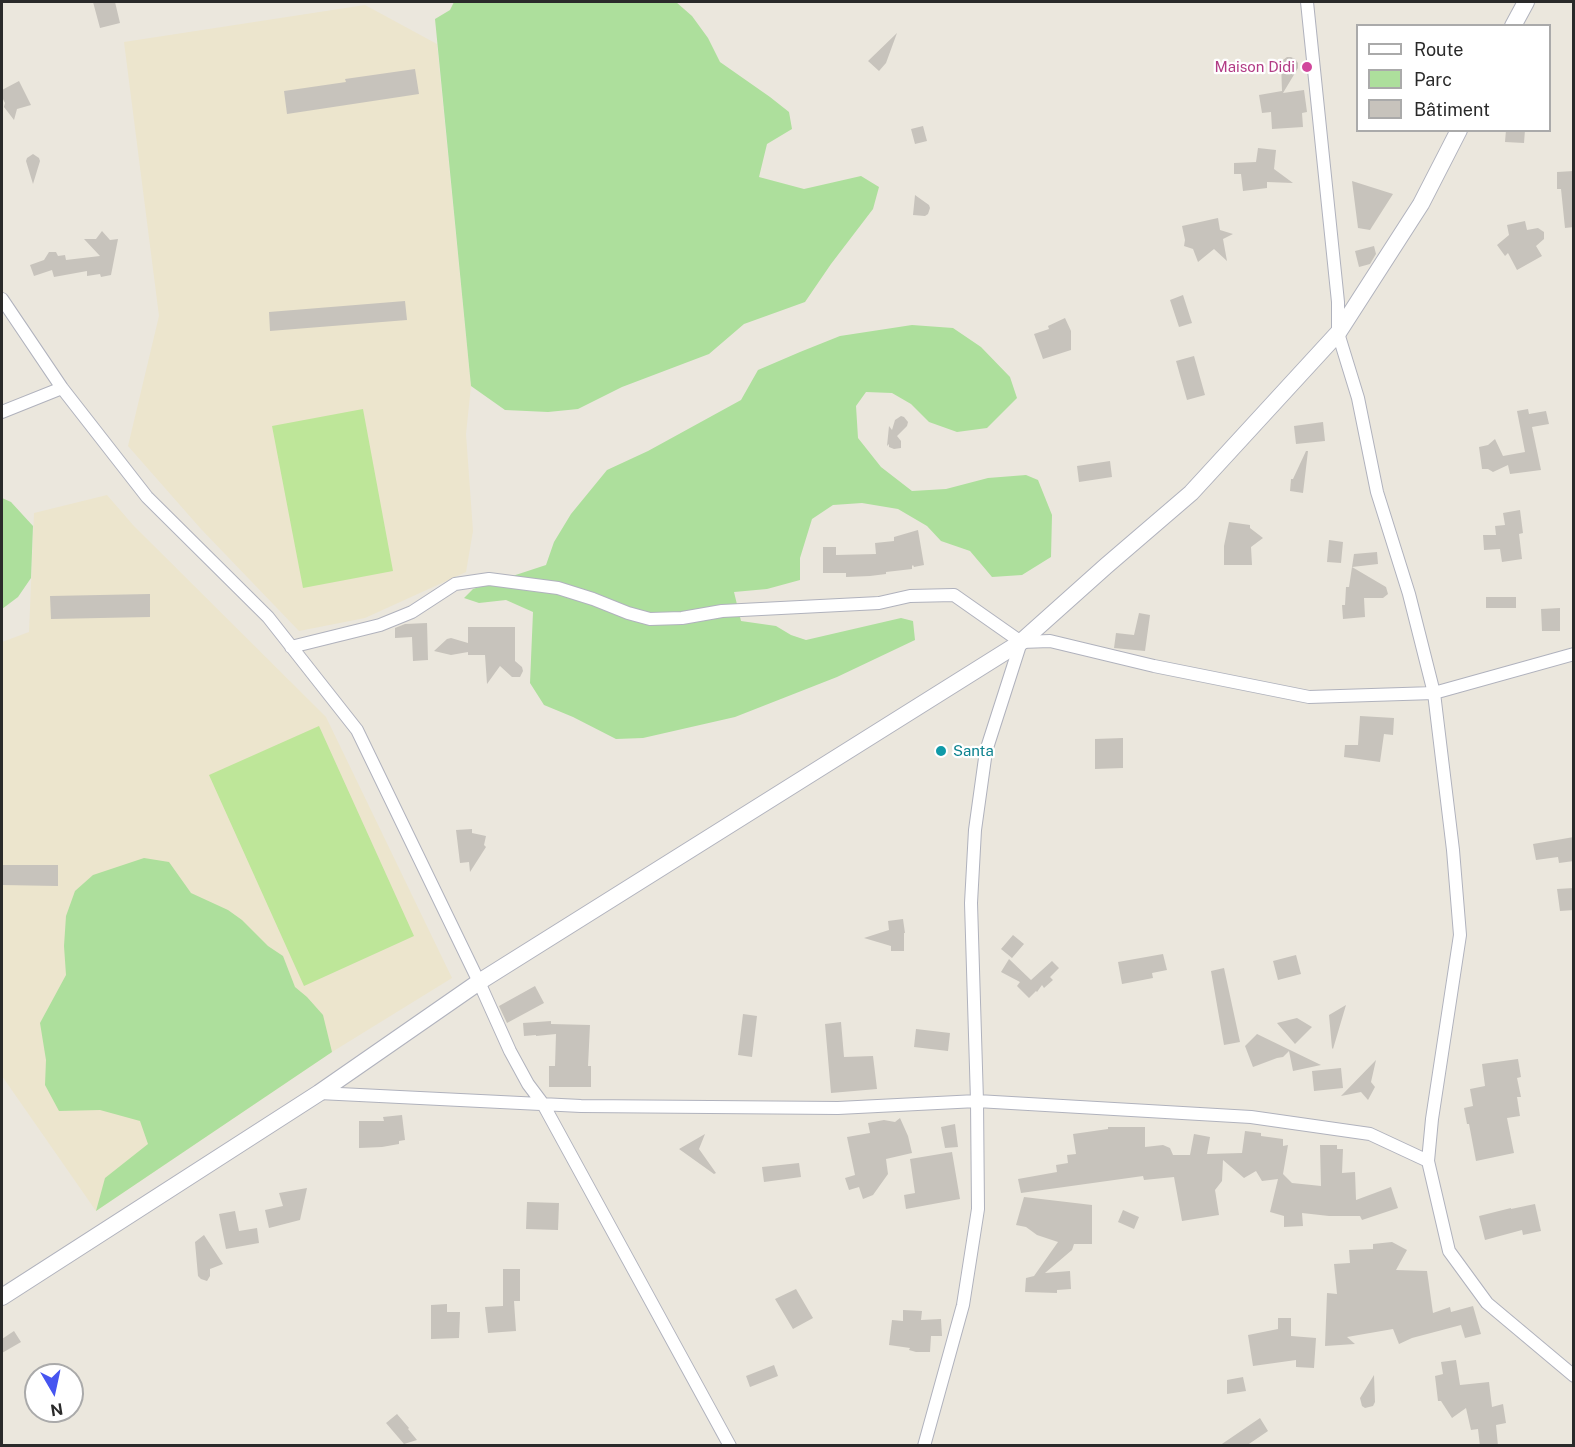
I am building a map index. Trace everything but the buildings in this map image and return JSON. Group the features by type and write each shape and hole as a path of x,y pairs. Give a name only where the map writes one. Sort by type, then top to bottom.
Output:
{"main road":[{"path":"1515,24 1526,2"},
{"path":"2,1297 320,1093 480,982 1022,642 1191,493 1338,333 1421,204 1458,132"}],"street":[{"path":"1307,2 1338,302 1338,333 1358,398 1377,492 1409,594 1434,693 1453,850 1460,935 1432,1119 1428,1161 1449,1251 1487,1303 1574,1376"},
{"path":"2,299 62,388 147,497 268,617 357,730 480,982 510,1051 528,1084 543,1104 730,1446"},
{"path":"2,412 62,388"},
{"path":"291,647 380,625 412,612 455,584 489,579 558,588 628,614 650,619 682,618 722,611 879,603 910,596 954,595 1022,642 1050,642 1154,666 1309,697 1434,693 1574,654"},
{"path":"924,1446 963,1305 978,1209 971,903 975,830 986,751 1022,642"},
{"path":"320,1093 581,1106 838,1108 977,1101 1272,1120 1370,1134 1428,1161"}],"shaded area":[{"path":"365,5 437,44 471,386 466,434 473,531 466,572 365,618 299,631 201,529 128,446 159,316 124,42"},
{"path":"107,495 133,525 326,717 452,978 332,1052 96,1211 2,1076 2,642 29,632 34,513"}],"green space":[{"path":"454,2 676,2 692,16 708,38 720,62 789,112 792,129 767,144 759,177 804,189 861,176 879,187 873,209 805,302 744,324 709,354 622,387 578,409 548,412 505,410 471,386 435,19 450,10"},
{"path":"912,325 953,328 981,347 1010,377 1017,398 987,428 957,432 929,422 911,404 892,393 866,392 856,406 858,438 881,467 912,491 946,489 988,478 1026,475 1038,480 1052,515 1051,557 1022,575 992,577 970,551 941,541 927,526 898,509 862,503 833,505 812,519 800,558 800,580 767,589 734,592 741,621 776,626 791,635 806,640 901,618 913,621 915,640 837,677 735,717 643,738 616,739 544,705 530,683 533,612 506,600 479,603 464,598 473,589 546,565 554,542 571,514 607,470 648,451 741,400 758,370 840,336"},
{"path":"363,409 393,571 303,588 272,426"},
{"path":"2,498 11,502 33,526 31,578 18,597 2,609"},
{"path":"319,726 414,936 304,986 209,775"},
{"path":"144,858 169,862 191,893 228,910 242,920 268,946 283,956 295,987 323,1015 332,1052 96,1211 105,1178 148,1144 140,1121 100,1110 59,1111 45,1085 46,1060 40,1023 66,975 64,946 66,916 75,891 93,875"}],"place":[{"name":"Maison Didi","path":"1307,67"},
{"name":"Santa","path":"941,751"}]}
